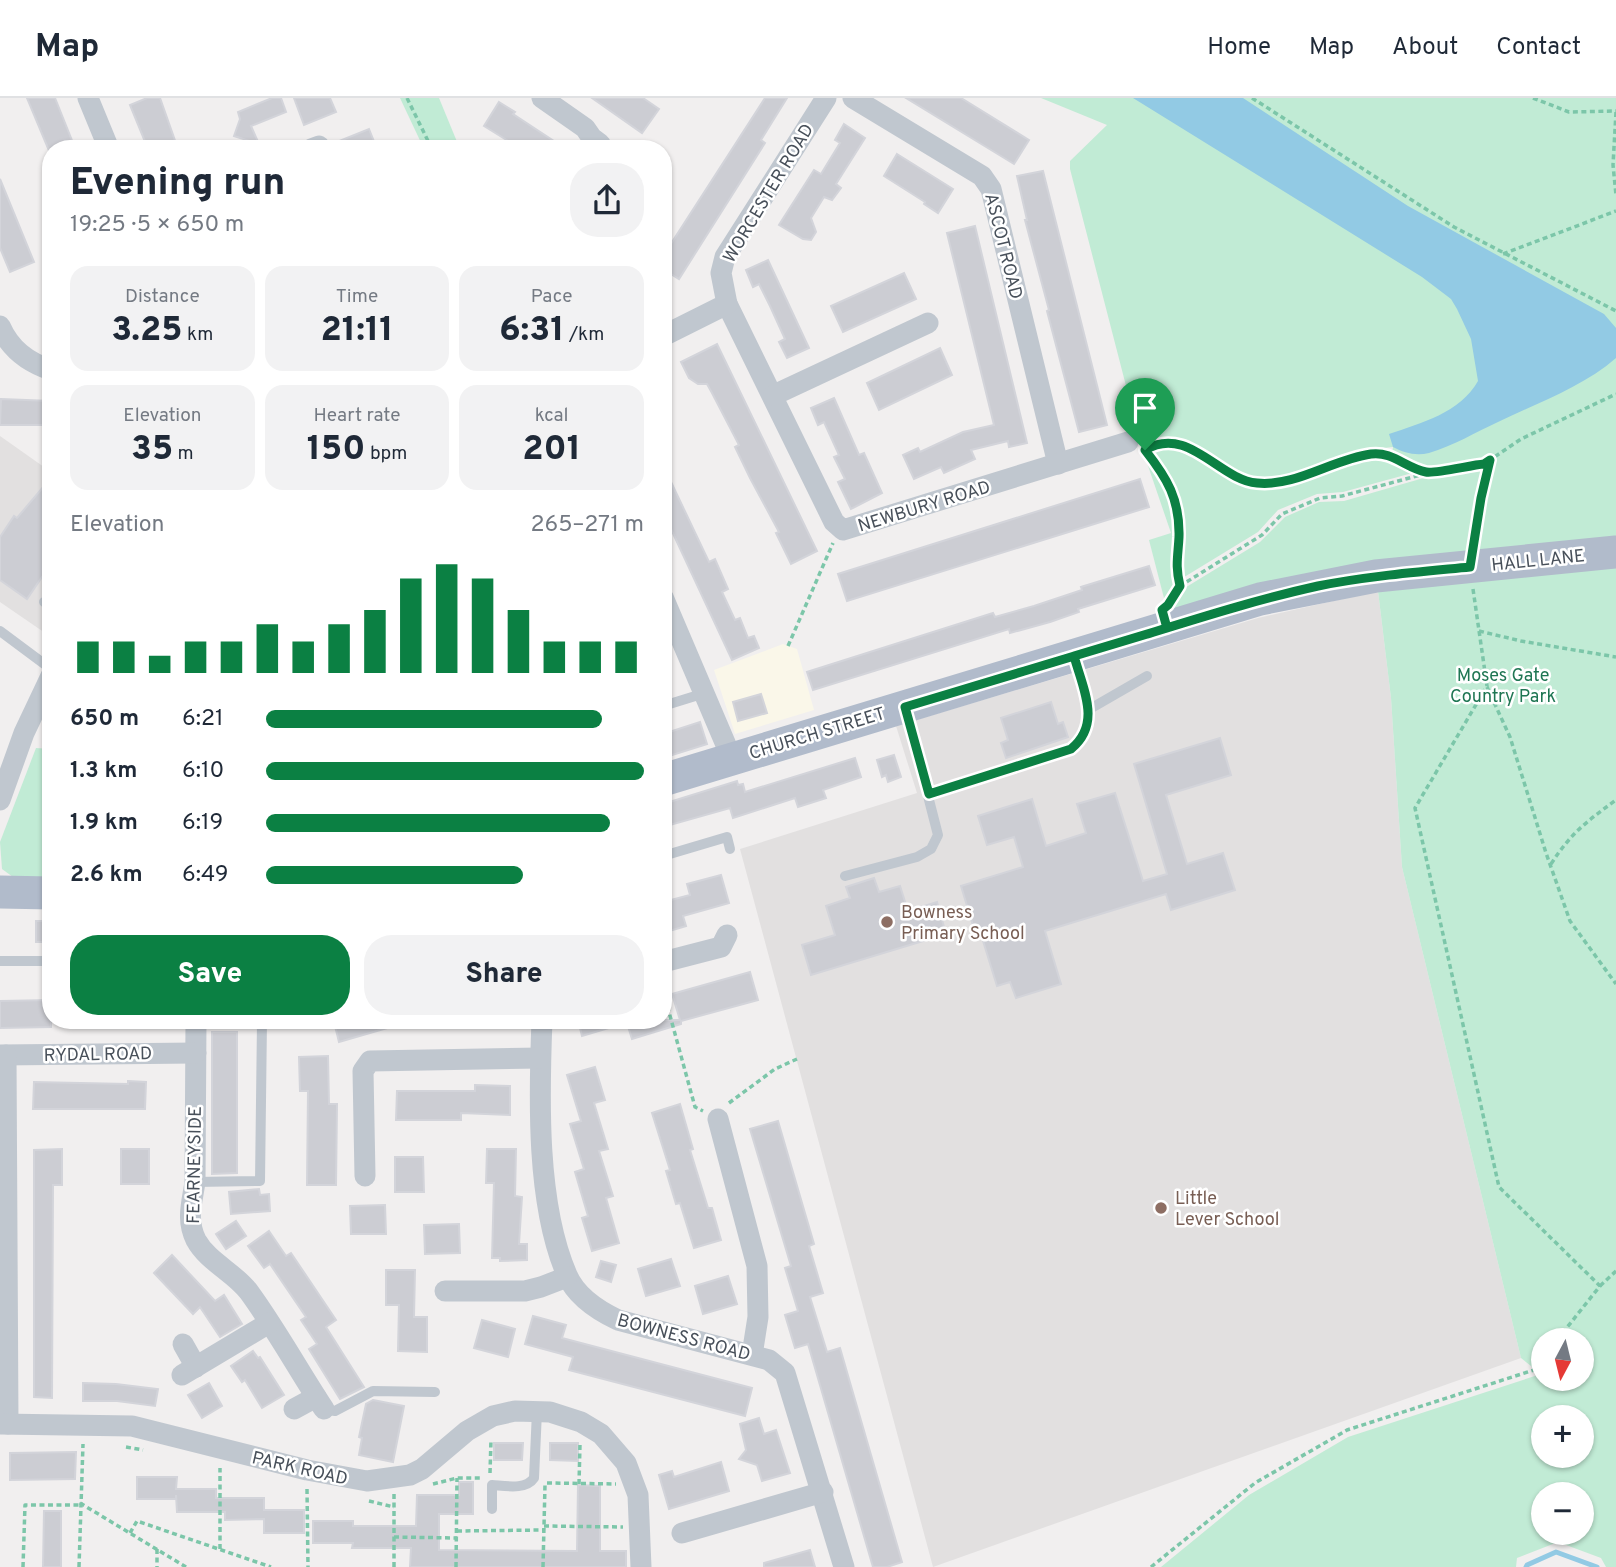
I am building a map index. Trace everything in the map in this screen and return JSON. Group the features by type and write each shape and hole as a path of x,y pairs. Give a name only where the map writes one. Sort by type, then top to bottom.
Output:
{"main road":[{"name":"HALL LANE","path":"1376,576 1616,552"},
{"name":"CHURCH STREET","path":"672,777 1260,600 1376,576"},
{"path":"0,892 42,893"}],"street":[{"path":"88,98 105,140"},
{"path":"542,98 585,128 590,140"},
{"name":"WORCESTER ROAD","path":"727,304 721,273 725,257 826,98"},
{"name":"ASCOT ROAD","path":"853,98 982,176 991,189 1058,464"},
{"path":"672,332 727,304"},
{"name":"NEWBURY ROAD","path":"727,304 839,528 847,530 1058,464 1137,446"},
{"path":"774,395 928,323"},
{"path":"0,326 13,348 42,365"},
{"path":"672,622 732,759"},
{"path":"0,800 24,733 42,695"},
{"path":"672,960 721,947 727,935"},
{"name":"FEARNEYSIDE","path":"196,1029 195,1182 190,1214 191,1227 206,1253 248,1291 320,1403"},
{"name":"BOWNESS ROAD","path":"542,1029 541,1126 546,1186 567,1277 597,1308 618,1320 769,1360 785,1373 844,1567"},
{"name":"RYDAL ROAD","path":"3,1055 195,1053"},
{"path":"3,1055 4,1424"},
{"path":"365,1176 363,1071 370,1061 540,1058"},
{"path":"718,1119 757,1266 759,1309 752,1355"},
{"path":"445,1291 525,1291 567,1277"},
{"path":"183,1344 189,1371 269,1323"},
{"path":"294,1409 320,1403"},
{"name":"PARK ROAD","path":"4,1424 84,1424 142,1428 307,1470 398,1487 467,1431 493,1416 515,1411 568,1416 601,1434 626,1463 635,1484 641,1567"},
{"path":"682,1533 724,1530 823,1492"}],"lane":[{"path":"0,631 42,662"},
{"path":"929,794 1071,749 1082,740 1088,728 1088,710 1074,656"},
{"path":"1088,710 1147,676"},
{"path":"672,703 705,694"},
{"path":"845,876 918,857 931,849 938,835 905,707"},
{"path":"672,853 727,837 730,849"},
{"path":"0,961 42,961"},
{"path":"195,1182 260,1181 262,1029"},
{"path":"320,1403 335,1411 373,1391 435,1392"},
{"path":"492,1509 492,1485 524,1486 531,1483 535,1473 537,1411"}],"path":[{"path":"407,98 428,140"},
{"path":"1252,98 1443,220 1503,254 1616,311"},
{"path":"1533,98 1569,112 1616,111 1613,165 1616,195"},
{"path":"1503,254 1616,211"},
{"path":"1167,628 1162,610 1180,586 1262,535 1282,514 1320,498 1342,496 1428,473 1484,464 1521,439 1616,394"},
{"path":"1137,446 1170,443 1185,446 1243,480 1257,483 1287,480 1371,454 1386,454 1428,473"},
{"path":"1137,446 1167,478 1177,504 1179,535 1175,566 1180,586"},
{"path":"1490,460 1470,567 1487,686 1510,737 1570,921 1616,984"},
{"path":"788,646 839,528"},
{"path":"1479,631 1616,657"},
{"path":"1487,686 1415,808 1499,1187 1601,1286"},
{"path":"1550,866 1565,842 1580,826 1616,800"},
{"path":"672,1023 695,1107 718,1119 730,1101 775,1069 797,1059"},
{"path":"1567,1328 1616,1271"},
{"path":"1151,1567 1255,1483 1347,1430 1531,1371"},
{"path":"427,1486 457,1478 489,1478 493,1416"},
{"path":"579,1484 581,1422"},
{"path":"79,1567 84,1424"},
{"path":"220,1549 221,1450"},
{"path":"307,1470 308,1567"},
{"path":"535,1473 545,1479 543,1567"},
{"path":"456,1567 457,1478"},
{"path":"545,1483 635,1484"},
{"path":"394,1567 398,1487"},
{"path":"23,1567 25,1504 80,1504 187,1567"},
{"path":"130,1533 137,1521 271,1567"},
{"path":"457,1531 639,1527"},
{"path":"394,1537 457,1538"},
{"path":"157,1549 157,1567"}],"shaded area":[{"path":"0,436 42,466 42,631 0,602"},
{"name":"Little Lever School","path":"1378,591 1391,698 1402,867 1521,1358 933,1567 740,849 917,793 896,726 1258,618"},
{"path":"783,644 797,649 814,710 735,734 714,670"}],"green space":[{"path":"400,98 439,98 456,140 420,140"},
{"name":"Moses Gate Country Park","path":"1041,98 1616,98 1616,1567 1606,1567 1601,1558 1566,1545 1594,1545 1594,1482 1531,1482 1531,1545 1550,1545 1517,1558 1516,1567 1161,1567 1249,1495 1348,1437 1531,1377 1531,1391 1594,1391 1594,1328 1531,1328 1531,1366 1521,1358 1402,867 1391,698 1378,591 1169,611 1183,589 1260,542 1285,517 1319,502 1344,501 1427,477 1416,472 1343,492 1317,494 1278,510 1258,532 1181,579 1184,515 1173,482 1152,451 1160,447 1181,450 1238,483 1259,487 1292,481 1363,460 1391,461 1393,447 1377,449 1305,472 1271,479 1244,475 1179,440 1140,440 1070,161 1107,125"},
{"path":"1144,454 1164,479 1174,503 1173,565 1177,585 1165,602 1149,540 1171,533"},
{"path":"36,748 42,748 42,879 13,877 2,869 0,842"}],"water":[{"path":"1133,98 1243,98 1408,206 1604,314 1616,328 1616,358 1574,386 1447,447 1419,454 1393,447 1389,434 1450,409 1470,392 1478,381 1471,339 1451,299 1422,277"}],"building":[{"path":"27,98 55,98 72,140 45,140"},
{"path":"147,98 160,98 175,140 144,140 130,105"},
{"path":"272,98 281,98 286,112 251,126 257,140 246,140 234,136 240,119 238,112"},
{"path":"294,98 330,98 336,112 304,125"},
{"path":"592,98 643,98 659,109 642,133"},
{"path":"765,98 787,98 761,140 765,143 679,279 672,275 672,242"},
{"path":"906,98 961,98 1029,140 1014,164"},
{"path":"499,102 552,140 507,140 484,126"},
{"path":"844,124 865,138 836,184 841,188 832,200 824,197 811,218 816,232 811,240 803,239 779,225 814,170 821,174 840,143 835,140"},
{"path":"369,129 373,140 342,140"},
{"path":"897,154 953,189 938,213 884,176"},
{"path":"1043,171 1107,425 1079,432 1047,311 1049,310 1025,220 1017,176"},
{"path":"0,179 34,262 10,272 0,248"},
{"path":"975,226 1027,443 1009,447 1008,441 971,450 975,459 944,473 941,467 914,479 903,455 918,448 920,452 963,432 994,425 947,233"},
{"path":"768,260 809,348 787,358 779,342 785,339 770,306 759,284 753,287 746,270"},
{"path":"904,273 916,299 843,332 831,306"},
{"path":"717,344 817,551 791,564 776,533 779,532 735,447 739,445 712,393 707,384 698,384 689,378 681,362"},
{"path":"940,348 952,375 879,410 867,383"},
{"path":"834,398 859,455 864,453 882,493 851,509 838,482 845,479 834,457 839,455 824,422 818,425 811,408"},
{"path":"1,399 42,401 42,425 0,425"},
{"path":"1140,479 1149,507 847,601 838,574"},
{"path":"672,484 709,562 715,559 728,589 722,592 735,620 740,618 748,638 754,636 759,648 732,660 672,531"},
{"path":"42,488 42,577 27,599 0,580 0,537 14,516 17,518"},
{"path":"1149,566 1155,585 1078,609 1079,612 1050,622 1010,633 1009,629 813,690 807,672 993,613 995,617 1034,606 1082,590 1081,587"},
{"path":"761,694 767,713 738,721 733,702"},
{"path":"1051,702 1058,724 1063,722 1068,737 1006,758 1001,743 1008,740 1001,718"},
{"path":"700,722 707,744 672,755 672,731"},
{"path":"1220,738 1231,775 1166,795 1187,864 1223,853 1235,890 1171,910 1166,894 1045,931 1061,984 1016,998 1010,982 997,986 979,928 974,929 961,886 1023,867 1014,837 987,845 978,816 1032,799 1046,846 1086,833 1077,804 1115,793 1143,881 1167,874 1134,764"},
{"path":"894,755 901,777 888,782 886,775 882,777 877,760"},
{"path":"855,758 861,777 823,790 826,798 798,807 795,798 733,818 730,808 672,824 672,801 737,781 738,785 743,784 745,792"},
{"path":"721,875 729,903 683,916 686,926 672,930 672,900 690,895 687,884"},
{"name":"Bowness Primary School","path":"874,878 879,892 900,886 908,911 937,902 946,934 811,975 802,945 835,935 826,906 850,898 846,887"},
{"path":"36,921 42,921 42,942 36,942"},
{"path":"750,972 758,1000 681,1021 681,1024 672,1027 672,1020 680,1020 672,994"},
{"path":"42,1000 42,1027 0,1028 0,1001"},
{"path":"336,1029 384,1029 339,1042"},
{"path":"580,1029 605,1029 582,1036"},
{"path":"629,1029 665,1029 632,1039"},
{"path":"212,1032 237,1032 237,1173 212,1174"},
{"path":"328,1056 329,1104 337,1104 336,1185 307,1185 308,1091 300,1091 299,1057"},
{"path":"595,1067 605,1100 594,1103 608,1149 599,1151 613,1196 606,1198 619,1243 592,1251 582,1218 588,1216 575,1172 584,1169 570,1124 581,1121 567,1075"},
{"path":"128,1081 146,1082 145,1109 33,1109 34,1082 128,1084"},
{"path":"475,1085 510,1086 510,1115 461,1113 461,1120 396,1120 397,1091 475,1091"},
{"path":"680,1104 693,1149 690,1150 721,1240 694,1248 680,1203 676,1204 666,1171 670,1170 652,1113"},
{"path":"778,1121 814,1244 809,1246 823,1293 810,1297 827,1352 840,1348 902,1562 887,1567 873,1567 808,1344 795,1348 785,1315 798,1311 785,1268 791,1266 750,1129"},
{"path":"62,1149 62,1185 53,1185 52,1398 34,1397 34,1150"},
{"path":"121,1149 149,1149 149,1184 121,1184"},
{"path":"487,1149 516,1149 515,1196 522,1197 519,1244 527,1244 527,1260 500,1261 500,1258 492,1258 494,1183 486,1183"},
{"path":"395,1157 423,1157 424,1192 395,1192"},
{"path":"259,1189 260,1195 269,1194 270,1211 231,1214 229,1192"},
{"path":"385,1205 386,1234 351,1234 350,1206"},
{"path":"236,1221 246,1236 226,1249 216,1234"},
{"path":"459,1224 460,1253 425,1254 424,1225"},
{"path":"269,1231 286,1256 291,1253 336,1320 326,1327 364,1387 340,1399 309,1349 317,1344 301,1320 306,1317 270,1264 264,1268 248,1246"},
{"path":"172,1255 215,1301 224,1295 242,1324 220,1337 200,1307 193,1314 154,1273"},
{"path":"671,1259 680,1286 646,1296 638,1269"},
{"path":"601,1261 616,1265 611,1282 596,1277"},
{"path":"386,1270 415,1270 414,1317 427,1317 427,1352 398,1351 399,1305 386,1305"},
{"path":"728,1276 737,1304 703,1314 695,1286"},
{"path":"533,1316 566,1325 562,1338 752,1388 745,1416 569,1370 573,1357 525,1344"},
{"path":"482,1320 515,1329 508,1357 474,1348"},
{"path":"253,1351 260,1357 284,1395 262,1408 245,1380 242,1382 231,1366"},
{"path":"83,1383 158,1389 155,1406 117,1401 83,1401"},
{"path":"209,1383 222,1406 202,1418 188,1395"},
{"path":"373,1400 404,1406 393,1462 359,1455 362,1438 359,1437 366,1404"},
{"path":"759,1418 764,1434 776,1430 790,1473 762,1481 757,1465 739,1459 746,1450 740,1424"},
{"path":"494,1443 523,1443 522,1460 494,1460"},
{"path":"550,1443 578,1443 578,1461 550,1460"},
{"path":"76,1452 75,1479 10,1480 10,1453"},
{"path":"721,1462 729,1491 669,1509 659,1475 672,1471 674,1477"},
{"path":"137,1477 177,1477 176,1489 216,1489 216,1498 264,1498 264,1510 304,1510 304,1533 264,1533 264,1519 225,1520 225,1512 177,1512 176,1495 176,1499 137,1499"},
{"path":"459,1482 473,1482 473,1514 439,1514 439,1550 577,1551 578,1485 600,1486 600,1551 626,1551 626,1567 410,1567 411,1548 352,1548 353,1543 313,1543 313,1521 353,1521 353,1526 416,1526 417,1495 459,1495"},
{"path":"44,1511 61,1511 61,1567 43,1567"},
{"path":"810,1550 815,1567 764,1567 764,1563"}],"waterway":[{"path":"1526,1567 1556,1552 1597,1567"}],"place":[{"name":"Bowness Primary School","path":"887,922"},
{"name":"Little Lever School","path":"1161,1208"}],"route":[{"path":"1145,450 1156,444 1185,446 1243,480 1257,483 1287,480 1371,454 1386,454 1428,473 1484,464 1490,460 1470,567 1376,576 1260,600 1167,628 1074,656 990,681 905,707 929,794 1071,749 1082,740 1088,728 1088,710 1074,656 1167,628 1162,610 1180,586 1175,566 1179,535 1177,504 1167,478 1145,450"}]}
